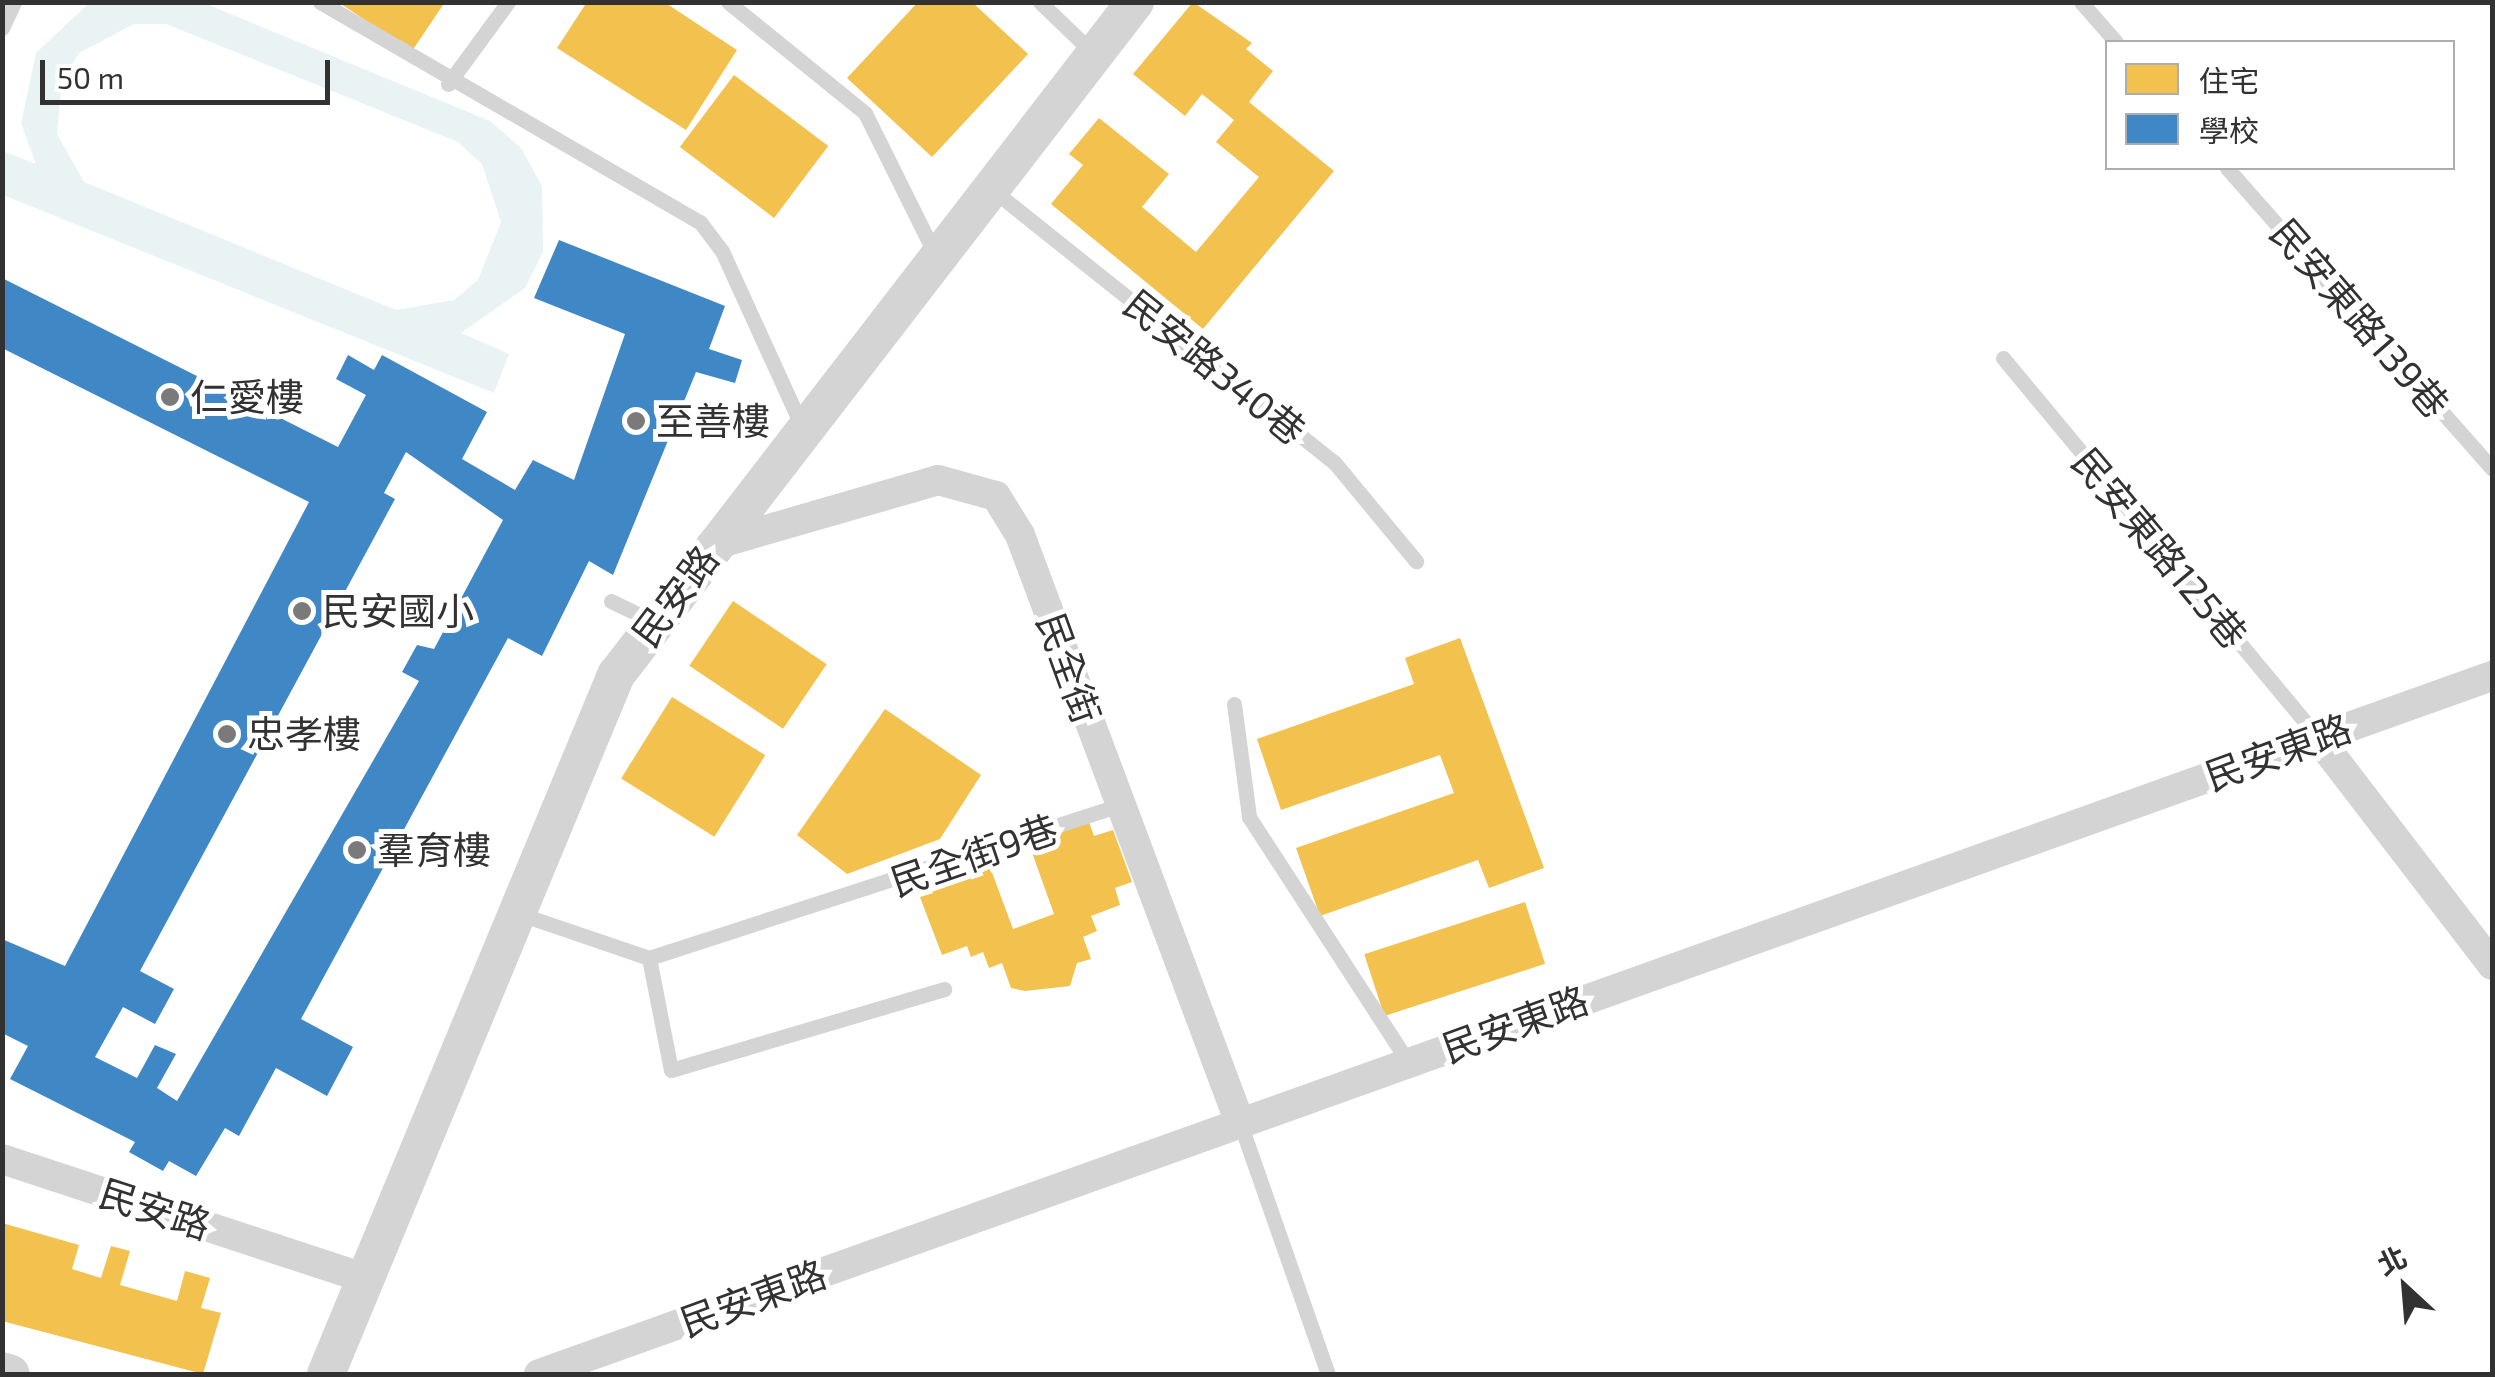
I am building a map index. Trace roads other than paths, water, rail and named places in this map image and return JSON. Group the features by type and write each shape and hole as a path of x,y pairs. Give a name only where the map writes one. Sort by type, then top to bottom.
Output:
{"street":[{"name":"民安路","path":"326,1374 616,675 710,546 806,437 1136,2"},
{"name":"民全街","path":"710,546 938,480 996,496 1020,535 1240,1123"},
{"name":"民安東路","path":"539,1374 2492,676"},
{"path":"2318,738 2492,964"},
{"name":"民安路","path":"2,1159 365,1278"},
{"path":"2,1371 11,1374"}],"lane":[{"path":"2,28 14,2"},
{"path":"320,2 448,84 700,222 722,251 806,437"},
{"path":"448,84 508,2"},
{"path":"728,2 865,113 939,263"},
{"path":"1040,2 1096,55"},
{"path":"2081,2 2114,40"},
{"name":"民安東路139巷","path":"2229,170 2492,468"},
{"name":"民安路340巷","path":"994,191 1334,462 1416,562"},
{"name":"民安東路125巷","path":"2002,358 2318,738"},
{"path":"611,601 654,622"},
{"path":"1234,704 1249,816 1408,1062"},
{"name":"民全街9巷","path":"649,958 828,904 1119,805"},
{"path":"516,912 649,958 671,1070 944,990"},
{"path":"1240,1123 1328,1374"}],"place":[{"name":"仁愛樓","path":"170,397"},
{"name":"至善樓","path":"636,421"},
{"name":"民安國小","path":"302,611"},
{"name":"忠孝樓","path":"227,734"},
{"name":"羣育樓","path":"357,850"}]}
